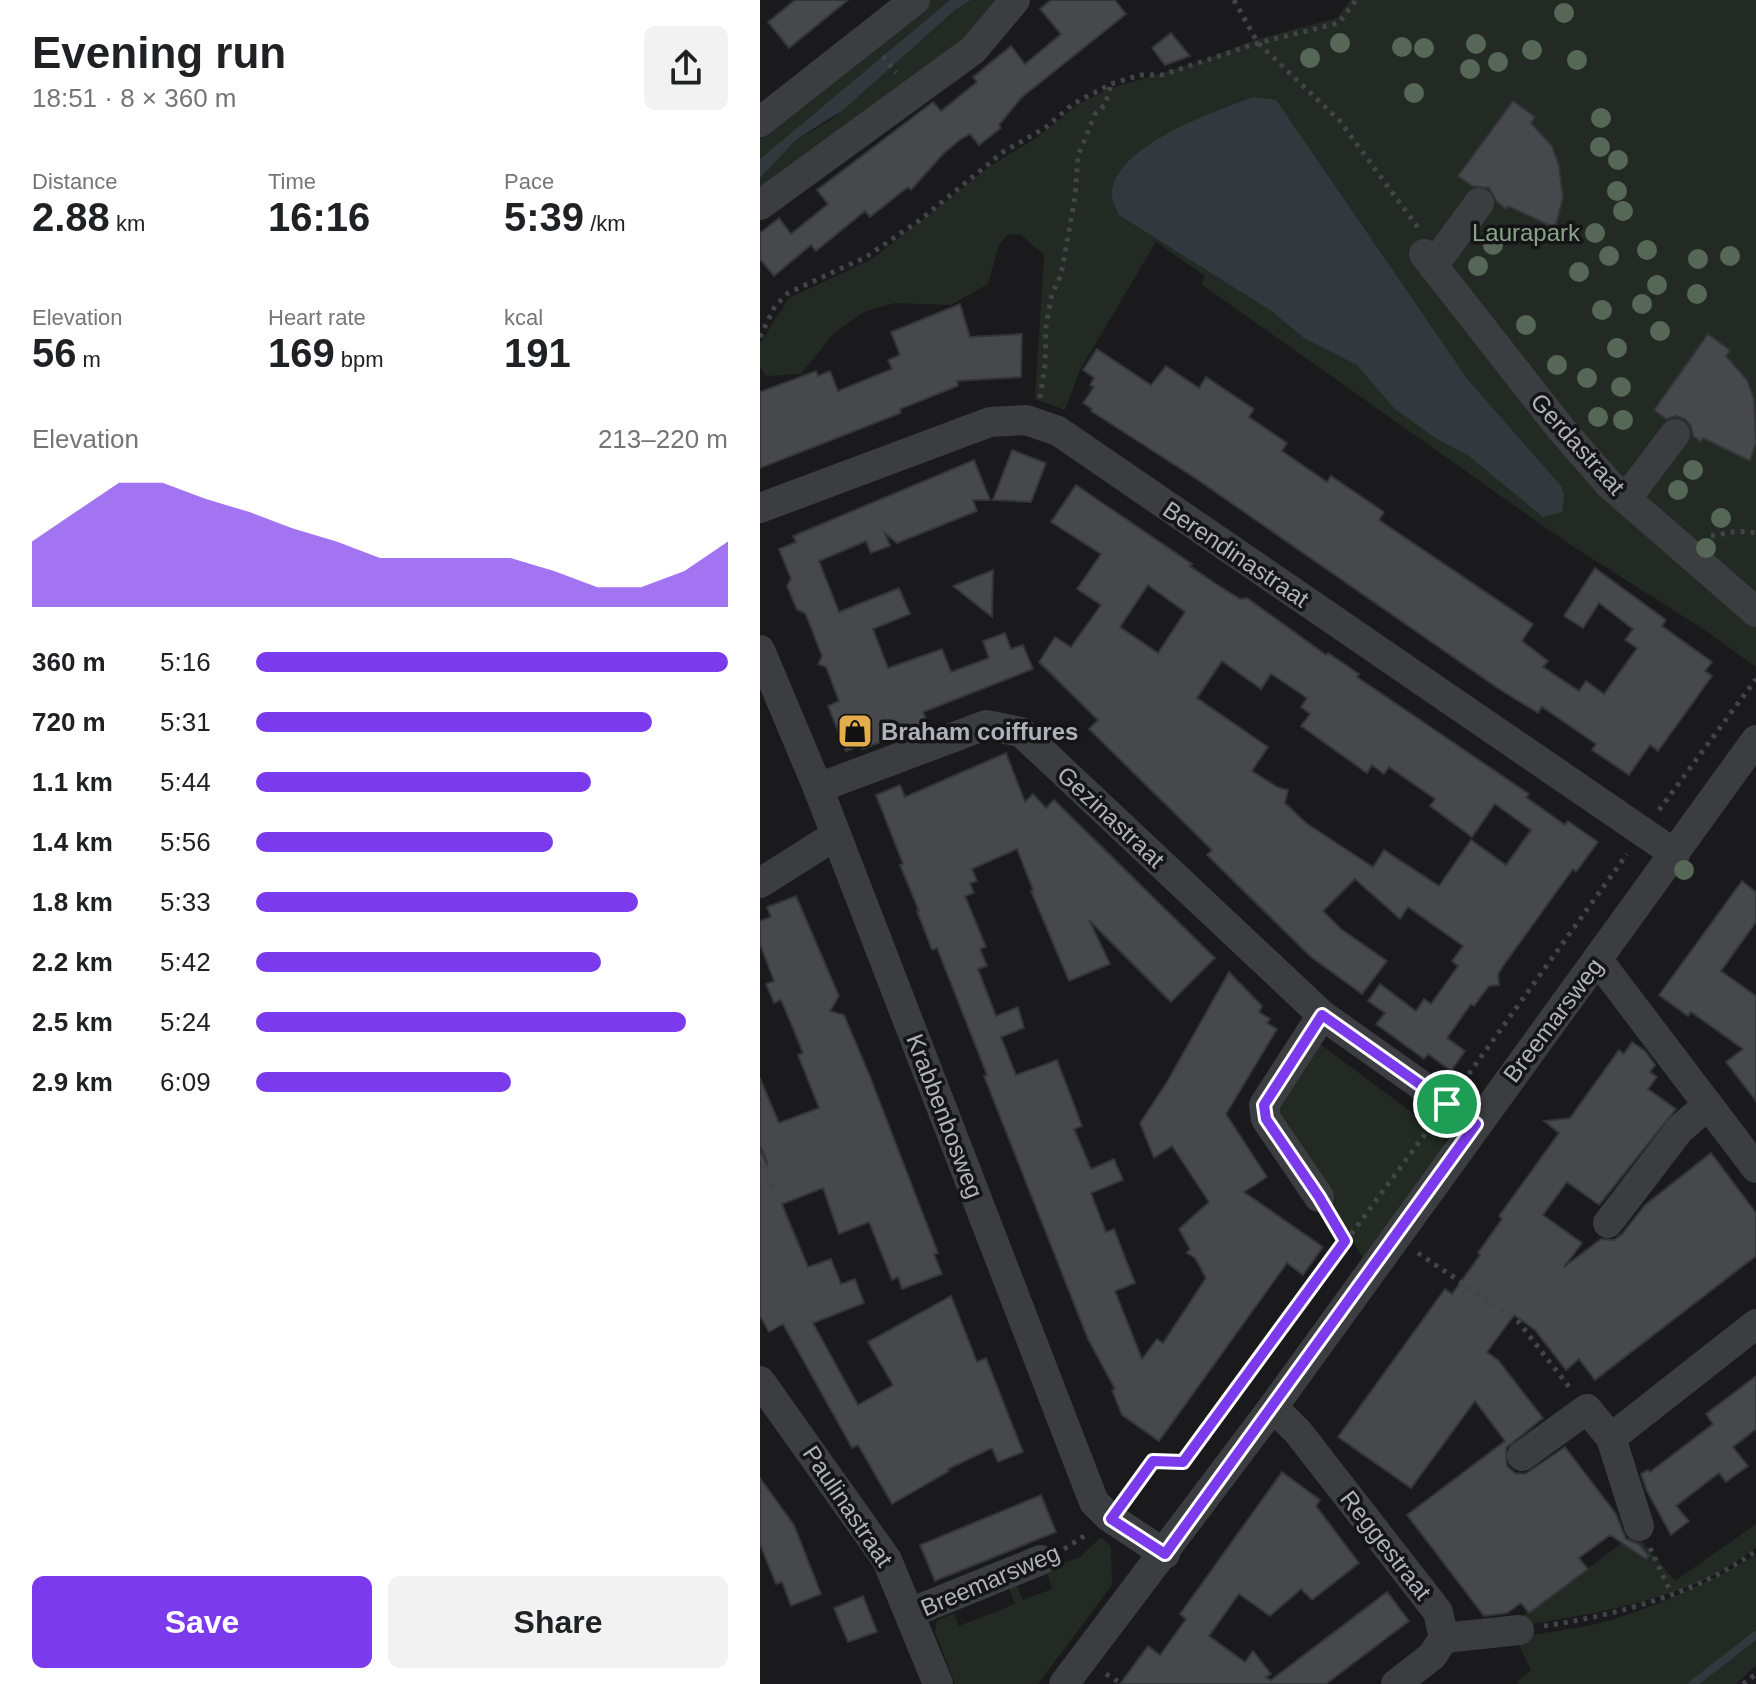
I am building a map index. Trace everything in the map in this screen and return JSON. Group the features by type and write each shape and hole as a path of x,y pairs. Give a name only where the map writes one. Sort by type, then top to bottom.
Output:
{"street":[{"path":"760,122 880,22 915,0"},
{"path":"760,205 826,160 973,50 1015,0"},
{"path":"1428,260 1479,203"},
{"name":"Gerdastraat","path":"1428,260 1561,429 1626,499 1756,612"},
{"name":"Berendinastraat","path":"760,508 990,422 1036,422 1058,431 1675,854"},
{"path":"1626,499 1675,434"},
{"name":"Krabbenbosweg","path":"760,650 818,788 1094,1502 1110,1518 1165,1554"},
{"name":"Gezinastraat","path":"818,788 986,725 1021,732 1322,1015 1476,1124"},
{"name":"Breemarsweg","path":"1064,1684 1273,1407 1393,1237 1756,740"},
{"path":"760,883 836,835"},
{"path":"1598,960 1756,1168"},
{"path":"1319,1197 1266,1119 1264,1105 1322,1015"},
{"path":"1608,1223 1680,1129 1708,1105"},
{"path":"1611,1438 1756,1324"},
{"name":"Paulinastraat","path":"760,1381 887,1560 938,1684"},
{"name":"Reggestraat","path":"1273,1407 1298,1432 1438,1612 1444,1638"},
{"path":"1522,1456 1587,1409 1611,1438 1639,1526"},
{"name":"Breemarsweg","path":"910,1613 1041,1560"},
{"path":"1396,1684 1432,1656 1444,1638 1519,1630"}],"path":[{"path":"1234,0 1258,43 1339,120 1427,239 1428,260"},
{"path":"760,337 775,306 788,293 866,257 920,220 1003,152 1045,128 1073,104 1111,84 1140,75 1162,75 1258,43 1339,23 1356,0"},
{"path":"880,22 899,77"},
{"path":"1036,422 1045,365 1046,326 1052,294 1061,275 1075,197 1078,156 1095,114 1105,105 1111,84"},
{"path":"1345,1241 1756,679"},
{"path":"760,1156 776,1194"},
{"path":"1319,1197 1366,1276"},
{"path":"1393,1237 1517,1320 1587,1409"},
{"name":"Breemarsweg","path":"1041,1560 1075,1544 1110,1518 1153,1461 1183,1462 1345,1241"},
{"path":"1639,1526 1671,1593"},
{"path":"1519,1630 1582,1621 1671,1593 1726,1572 1756,1551"},
{"path":"1743,1684 1756,1674"}],"green space":[{"path":"928,0 950,0 760,159 760,138"},
{"path":"971,0 1001,0 965,44 760,198 760,178 797,139 828,122 955,10"},
{"name":"Laurapark","path":"1350,0 1756,0 1756,667 1703,629 1566,542 1201,284 1205,276 1156,242 1080,370 1065,410 1035,399 1044,255 1021,235 1008,234 999,245 988,284 951,305 895,303 864,312 834,333 801,374 766,376 760,367 760,343 789,298 872,259 992,165 1036,138 1079,104 1108,89 1202,61 1254,40 1337,18"},
{"path":"1316,1041 1446,1138 1444,1146 1364,1260 1274,1106"},
{"path":"1756,1524 1756,1548 1709,1578 1632,1604 1499,1630 1538,1606 1635,1533 1675,1581"},
{"path":"1101,1537 1111,1547 1112,1585 1038,1684 955,1684 935,1632 937,1620 954,1614 959,1626 1015,1604 1009,1589 1017,1586 1023,1600 1052,1589 1047,1573 1050,1568 1080,1557"},
{"path":"1756,1555 1756,1665 1736,1684 1519,1684 1517,1681 1531,1670 1515,1637 1586,1626 1638,1611 1698,1586"}],"shaded area":[{"path":"950,0 971,0 955,10 843,110 797,139 760,178 760,159"},
{"path":"1253,97 1276,100 1468,380 1561,486 1564,495 1562,512 1543,517 1469,456 1434,437 1394,408 1357,365 1304,338 1273,312 1119,215 1112,191 1118,174 1132,159 1170,132"}],"building":[{"path":"795,0 848,0 789,48 768,22"},
{"path":"1051,0 1115,0 1126,14 1021,98 999,125 1001,128 979,145 970,134 961,139 911,190 908,187 870,217 865,211 816,251 811,245 774,276 760,259 760,233 779,218 791,234 828,204 817,190 933,102 941,111 977,82 973,77 1011,46 1025,64 1061,34 1040,9"},
{"path":"1171,33 1190,56 1165,65 1152,48"},
{"path":"1513,101 1535,117 1531,123 1552,146 1559,166 1563,198 1555,228 1508,206 1506,209 1497,202 1489,188 1472,186 1458,176"},
{"path":"960,304 970,337 1022,334 1021,377 957,381 958,386 900,409 901,413 760,468 760,392 816,371 818,376 830,371 838,391 892,369 888,360 900,355 891,332"},
{"path":"1708,334 1730,350 1726,356 1747,380 1754,399 1756,443 1750,461 1703,438 1701,442 1693,436 1691,426 1685,419 1676,416 1666,419 1654,410"},
{"path":"1097,349 1151,385 1166,366 1199,388 1206,377 1254,409 1249,417 1287,443 1282,451 1327,482 1331,476 1384,512 1379,520 1533,624 1522,641 1548,661 1543,667 1579,691 1586,681 1604,694 1637,648 1625,640 1633,629 1599,603 1583,628 1564,616 1595,568 1666,620 1662,626 1712,662 1705,671 1712,676 1658,751 1650,745 1629,775 1592,750 1596,744 1542,707 1538,713 1499,689 1198,480 1091,411 1083,403 1094,387 1090,385 1094,378 1083,370"},
{"path":"1012,450 1046,463 1031,502 993,500"},
{"path":"974,460 990,500 973,500 977,511 897,543 885,533 890,546 871,553 866,541 819,561 839,612 899,588 910,614 873,629 888,668 942,649 951,672 989,658 983,641 1005,633 1011,649 1023,645 1033,669 923,712 928,723 863,749 861,745 846,751 828,706 839,701 826,667 818,664 822,656 805,613 797,610 787,586 791,579 779,549 796,542 793,536"},
{"path":"1076,485 1192,564 1190,566 1216,584 1240,599 1247,598 1326,655 1328,653 1359,674 1357,677 1529,794 1526,797 1565,825 1568,821 1598,842 1576,872 1573,869 1503,966 1498,974 1499,985 1489,986 1474,1006 1471,1004 1447,1038 1465,1051 1451,1071 1428,1054 1424,1059 1376,1024 1385,1013 1368,1001 1380,984 1416,1011 1424,999 1431,1004 1458,966 1452,961 1463,946 1408,907 1400,919 1355,879 1323,911 1341,929 1387,961 1362,994 1311,957 1207,855 1212,850 1089,729 1098,720 1039,662 1055,637 1071,647 1101,605 1077,589 1101,554 1051,522","holes":["1148,585 1185,612 1158,653 1120,627","1222,661 1261,689 1271,674 1307,698 1301,707 1310,714 1301,726 1367,773 1372,765 1384,774 1389,767 1435,799 1430,806 1472,837 1495,804 1531,830 1506,865 1471,840 1439,886 1384,850 1373,867 1306,823 1285,803 1288,790 1277,787 1252,771 1268,747 1197,698"]},
{"path":"993,570 992,617 953,586"},
{"path":"1006,753 1025,802 1033,794 1046,808 1054,800 1215,958 1171,1002 1089,920 1110,964 1069,981 1017,849 972,869 977,881 970,883 974,893 965,896 986,947 980,949 987,966 978,969 996,1016 1018,1007 1024,1028 1001,1037 1016,1075 1057,1060 1082,1126 1074,1129 1091,1169 1114,1159 1123,1180 1091,1193 1106,1232 1114,1229 1135,1283 1115,1291 1142,1359 1157,1339 1163,1343 1206,1278 1195,1258 1187,1253 1190,1249 1179,1229 1209,1202 1172,1146 1154,1158 1140,1123 1167,1082 1229,972 1262,1006 1259,1012 1270,1019 1267,1023 1277,1029 1226,1114 1267,1177 1244,1192 1323,1247 1303,1275 1287,1263 1159,1441 1122,1415 1112,1390 1115,1389 1088,1339 937,948 932,950 876,795 900,785 905,797"},
{"path":"1742,881 1756,892 1756,922 1721,971 1756,996 1756,1101 1726,1062 1743,1049 1691,1012 1688,1016 1659,995"},
{"path":"796,896 839,996 830,1011 844,1015 938,1253 934,1254 942,1274 902,1289 898,1277 892,1280 869,1222 839,1234 823,1188 782,1204 808,1267 831,1259 841,1284 855,1279 864,1303 813,1323 858,1405 893,1385 868,1342 951,1296 977,1362 986,1358 1023,1452 998,1462 992,1448 948,1469 892,1504 858,1445 852,1448 783,1324 769,1332 760,1316 760,1151 768,1165 760,1145 760,1078 779,1123 819,1108 798,1055 803,1053 781,1000 774,1003 766,984 774,981 760,944 760,921 771,917 767,907"},
{"path":"1632,1042 1645,1051 1655,1065 1650,1072 1657,1077 1648,1089 1676,1109 1599,1205 1567,1182 1543,1215 1582,1243 1564,1267 1601,1239 1614,1240 1622,1234 1645,1205 1711,1153 1756,1213 1756,1256 1595,1380 1579,1359 1566,1370 1535,1330 1514,1315 1487,1352 1498,1360 1543,1418 1506,1448 1507,1466 1515,1473 1525,1474 1565,1447 1616,1514 1626,1539 1639,1544 1649,1556 1646,1559 1610,1535 1579,1558 1588,1569 1529,1613 1521,1603 1507,1613 1484,1616 1407,1515 1505,1441 1475,1401 1411,1488 1338,1437 1445,1289 1452,1294 1480,1255 1478,1253 1502,1219 1499,1216 1559,1133 1544,1121 1570,1118 1619,1050 1624,1054"},
{"path":"1756,1376 1756,1429 1733,1447 1748,1466 1726,1482 1719,1473 1676,1506 1689,1521 1671,1535 1641,1474 1650,1472 1713,1424 1706,1414"},
{"path":"1282,1472 1320,1500 1316,1506 1359,1563 1312,1600 1301,1589 1270,1616 1239,1594 1209,1636 1245,1662 1253,1651 1271,1674 1266,1677 1271,1680 1387,1592 1409,1621 1326,1684 1120,1684 1148,1646 1160,1655 1186,1619 1180,1614"},
{"path":"760,1478 794,1525 821,1594 791,1606 782,1582 776,1584 760,1544"},
{"path":"1041,1495 1056,1532 935,1581 920,1545"},
{"path":"863,1596 877,1632 848,1642 834,1608"}],"waterway":[{"path":"1693,1684 1756,1635"}],"place":[{"name":"Braham coiffures","path":"855,731"}],"route":[{"path":"1322,1015 1447,1104 1476,1124 1165,1554 1111,1519 1153,1461 1183,1462 1299,1308 1345,1241 1266,1119 1264,1105 1322,1015"}]}
